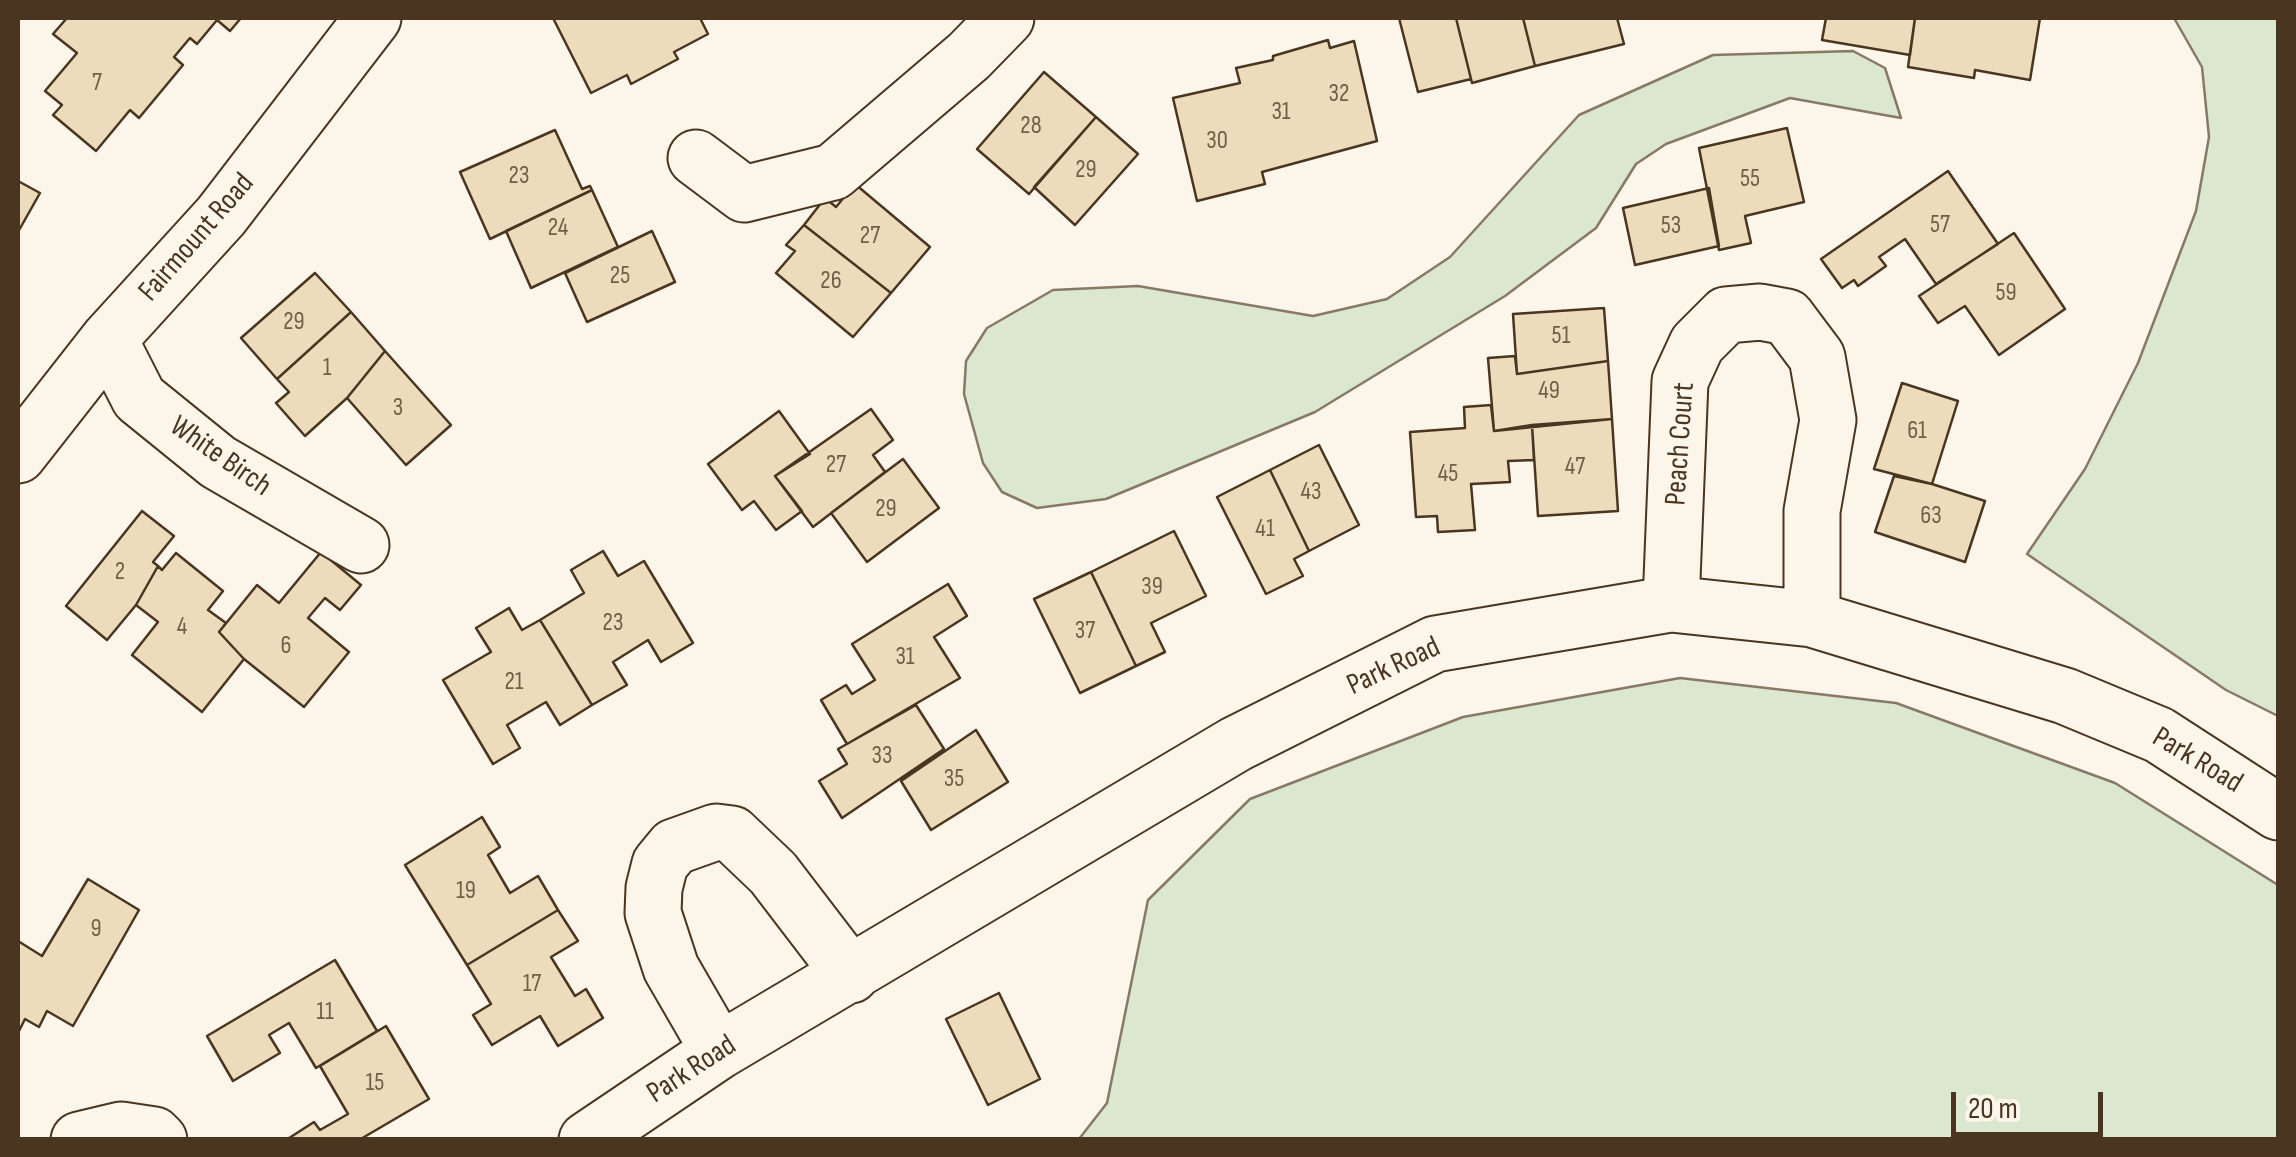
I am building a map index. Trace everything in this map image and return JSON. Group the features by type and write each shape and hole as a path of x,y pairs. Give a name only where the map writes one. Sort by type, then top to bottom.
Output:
{"street":[{"name":"Fairmount Road","path":"18,455 109,339 221,216 373,18"},
{"path":"696,158 744,194 832,172 969,56 1006,18"},
{"name":"Peach Court","path":"1671,604 1680,380 1697,344 1726,315 1760,312 1788,317 1817,358 1828,420 1812,510 1812,619"},
{"name":"White Birch","path":"109,339 139,398 218,462 361,545"},
{"name":"Park Road","path":"586,1140 719,1052 1236,744 1435,644 1671,604 1812,619 2066,696 2159,735 2278,812"},
{"path":"719,1052 671,968 653,912 660,864 674,846 716,832 732,834 773,873 851,975"},
{"path":"79,1140 121,1130 154,1134 159,1140"}],"green space":[{"path":"2174,18 2278,18 2278,716 2226,690 2027,554 2085,469 2138,363 2196,211 2209,137 2202,67"},
{"path":"1853,51 1885,68 1901,118 1790,98 1666,144 1636,164 1596,228 1505,296 1315,412 1106,499 1037,508 1002,492 983,463 964,394 966,361 987,328 1053,290 1138,286 1313,316 1387,299 1450,257 1579,115 1713,55"},
{"path":"1680,678 1896,703 2115,783 2278,885 2278,1139 1079,1139 1107,1103 1148,900 1250,799 1463,717"}],"building":[{"path":"67,18 241,18 230,31 217,20 197,44 190,38 174,57 183,65 139,118 130,110 96,151 53,115 62,105 45,91 77,53 53,34"},
{"path":"553,18 700,18 708,34 674,52 678,59 631,84 627,75 591,93"},
{"path":"1399,18 1456,18 1471,79 1418,92"},
{"path":"1456,18 1523,18 1535,66 1472,83"},
{"path":"1523,18 1617,18 1624,44 1535,66"},
{"path":"1826,18 1915,18 1910,55 1822,40"},
{"path":"1915,18 2040,18 2030,80 1975,70 1974,78 1908,67"},
{"path":"1328,40 1330,48 1354,41 1377,141 1262,172 1265,184 1197,201 1173,98 1240,83 1236,68 1273,60 1273,56"},
{"path":"1044,72 1096,117 1029,194 977,149"},
{"path":"1096,117 1138,154 1075,225 1034,187"},
{"path":"1787,128 1804,202 1745,216 1751,243 1719,250 1699,148"},
{"path":"555,130 582,189 590,186 592,190 490,239 460,172"},
{"path":"1948,171 1998,244 1936,284 1905,239 1879,257 1886,266 1858,286 1854,280 1842,288 1821,259"},
{"path":"18,181 40,193 18,232"},
{"path":"855,184 930,247 891,293 804,225 825,198 836,207"},
{"path":"1709,188 1719,246 1635,265 1623,208"},
{"path":"592,190 618,247 531,288 506,231"},
{"path":"804,225 891,293 853,337 776,273 795,251 786,245"},
{"path":"652,231 675,282 587,322 565,273"},
{"path":"2014,233 2065,309 1999,355 1965,306 1938,323 1919,296"},
{"path":"315,273 351,312 277,379 241,338"},
{"path":"1604,308 1608,361 1517,374 1513,314"},
{"path":"351,312 385,351 347,398 305,436 276,403 289,392 277,379"},
{"path":"385,351 451,425 406,465 347,398"},
{"path":"1515,356 1517,374 1608,361 1612,419 1494,431 1488,358"},
{"path":"1902,383 1958,401 1932,484 1874,469"},
{"path":"1491,405 1494,431 1532,425 1534,460 1508,461 1510,482 1471,484 1475,530 1438,532 1437,516 1416,517 1410,432 1465,428 1464,407"},
{"path":"871,409 893,440 873,455 885,472 813,527 775,476"},
{"path":"779,411 810,454 775,476 802,511 776,530 754,501 742,510 708,464"},
{"path":"1612,419 1618,511 1538,516 1532,425"},
{"path":"1319,445 1359,525 1309,551 1270,470"},
{"path":"903,459 939,508 867,562 831,513"},
{"path":"1270,470 1309,551 1294,559 1303,576 1266,594 1217,497"},
{"path":"1894,476 1985,501 1965,562 1875,532"},
{"path":"142,511 174,536 153,562 158,566 136,605 107,640 66,606"},
{"path":"1174,531 1206,596 1151,623 1165,652 1136,666 1091,572"},
{"path":"603,551 618,576 644,561 693,643 661,662 648,640 613,662 627,685 592,705 540,620 584,593 571,570"},
{"path":"321,552 361,585 340,610 325,598 308,618 349,652 304,707 244,659 219,632 257,585 279,603"},
{"path":"176,553 223,591 208,610 226,623 219,632 244,659 202,712 132,655 158,622 136,605 158,566 162,570"},
{"path":"1091,572 1136,666 1080,693 1034,599"},
{"path":"948,584 967,616 934,637 960,678 847,744 821,700 846,685 852,694 875,680 852,644"},
{"path":"509,608 522,630 540,620 592,705 560,725 546,702 507,725 520,748 493,764 443,680 491,652 476,628"},
{"path":"916,705 944,749 842,818 819,781 847,764 838,749"},
{"path":"976,730 1008,782 931,830 901,781"},
{"path":"482,817 500,847 488,855 510,893 538,876 558,910 467,965 405,865"},
{"path":"88,879 139,910 73,1026 47,1011 39,1027 25,1019 18,1033 18,941 42,956"},
{"path":"558,910 578,941 551,957 575,996 586,989 603,1018 558,1046 540,1016 492,1045 473,1015 491,1004 467,965"},
{"path":"335,960 377,1031 316,1068 289,1023 269,1035 280,1053 233,1081 207,1036"},
{"path":"999,993 1040,1079 988,1105 946,1019"},
{"path":"386,1026 429,1099 359,1140 286,1140 314,1122 320,1130 348,1114 320,1066"}]}
